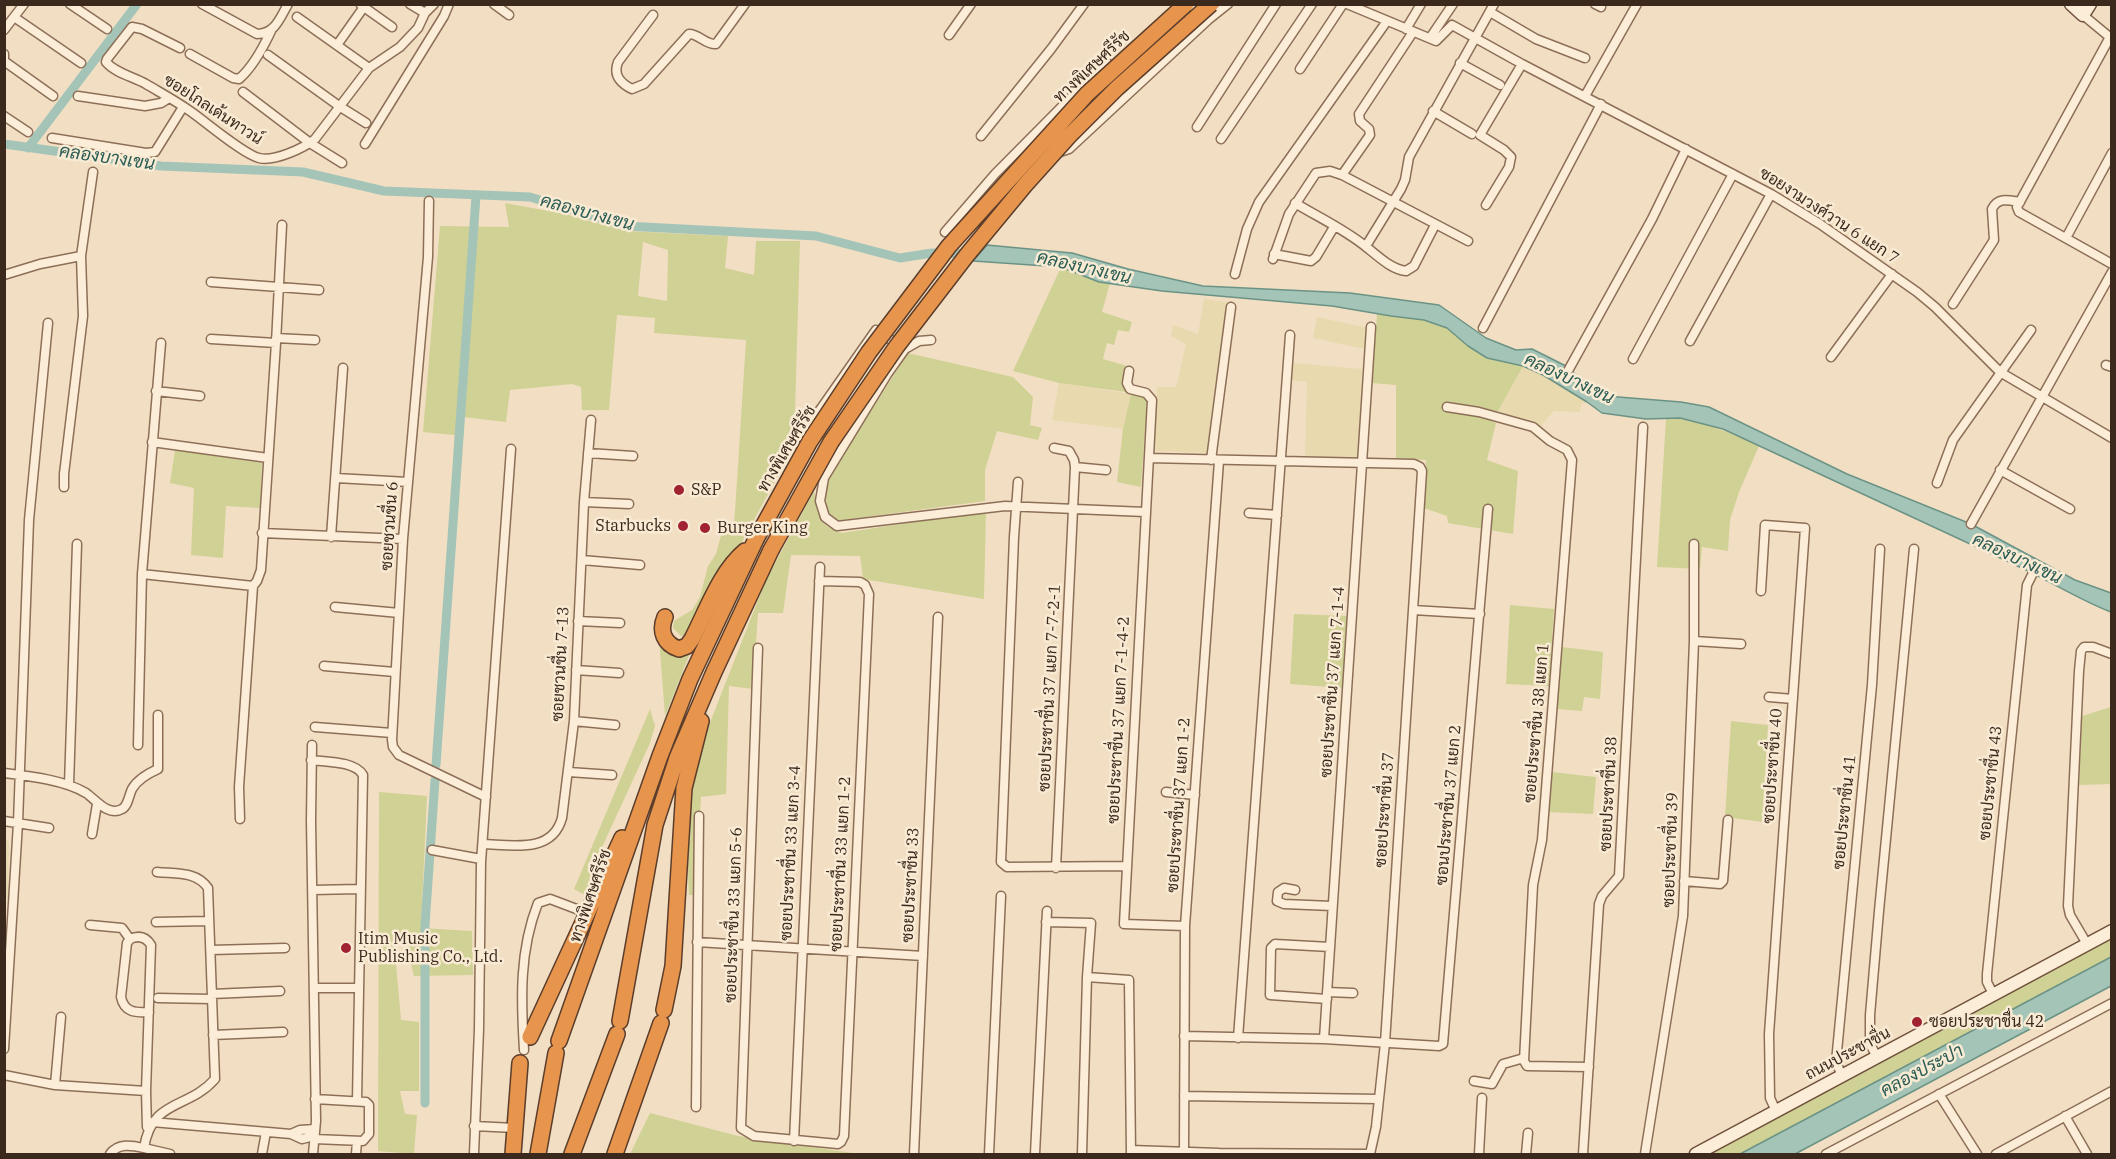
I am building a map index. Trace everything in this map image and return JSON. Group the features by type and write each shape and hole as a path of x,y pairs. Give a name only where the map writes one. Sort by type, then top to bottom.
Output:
{"highway":[{"name":"ทางพิเศษศรีรัช","path":"538,1155 558,1047 660,756 690,679 755,541 810,441 869,352 948,246 1087,94 1186,4"},
{"name":"ทางพิเศษศรีรัช","path":"573,1155 619,1028 655,825 677,758 771,550 831,442 897,346 967,255 1025,185 1070,136 1117,88 1211,4"},
{"path":"665,616 662,624 666,643 679,649 687,646 725,576 738,557 755,541"},
{"path":"615,1155 662,1016 673,966 684,788 714,672"},
{"path":"513,1155 524,1050 660,756"}],"main road":[{"path":"2071,4 2087,10"},
{"name":"ถนนประชาชื่น","path":"1696,1155 2112,931"}],"street":[{"path":"4,30 24,4"},
{"path":"70,4 107,29"},
{"path":"202,4 257,34 271,31"},
{"path":"190,54 233,78 239,79 263,47 288,4"},
{"path":"410,4 418,11 425,13"},
{"name":"ซอยโกลเด้นทาวน์","path":"180,48 142,29 132,27 106,62 110,67 138,79 183,107 261,159 291,153 310,143 369,68 400,47 418,28 425,13 434,4"},
{"path":"365,144 444,16 449,4"},
{"path":"494,4 509,15"},
{"path":"653,15 616,68 619,80 632,89 644,84 688,34 716,44 745,4"},
{"path":"949,35 971,4"},
{"path":"981,135 1051,49 1084,4"},
{"path":"970,234 1018,181 1044,158 1070,149 1228,4"},
{"path":"1197,127 1276,4"},
{"path":"1221,139 1312,4"},
{"path":"1300,69 1345,4 1430,38 1453,4"},
{"path":"1342,175 1370,135 1369,129 1358,118 1410,30 1421,4"},
{"path":"1585,96 1637,4"},
{"path":"337,45 363,5 392,27"},
{"path":"1366,246 1405,180 1408,157 1492,8 1536,39 1585,58"},
{"path":"2087,10 2111,38 2017,207 2019,212 2112,264"},
{"path":"14,17 81,63"},
{"path":"297,17 369,68"},
{"path":"1236,274 1247,229 1259,202 1388,21"},
{"name":"ซอยงามวงศ์วาน 6 แยก 7","path":"1430,38 1436,41 1452,25 1771,194 1820,224 1935,307 2000,372 2112,438"},
{"path":"4,54 4,62 53,96"},
{"path":"268,55 366,123"},
{"path":"945,232 994,174 1106,62 1134,88"},
{"path":"1460,63 1500,85"},
{"path":"1486,205 1509,167 1511,157 1480,135 1522,64"},
{"path":"243,93 310,143 342,163"},
{"path":"78,96 145,106 170,99"},
{"path":"1483,328 1601,104"},
{"path":"52,138 146,153 155,152 183,107"},
{"path":"1433,111 1472,134"},
{"path":"4,116 28,132"},
{"path":"1569,369 1652,219 1686,149"},
{"path":"2066,238 2112,153"},
{"path":"1334,227 1316,257 1311,261 1274,256 1284,225 1295,204 1316,173 1330,171 1342,175 1468,241"},
{"path":"64,487 83,316 81,256 93,172"},
{"path":"1633,359 1733,174"},
{"path":"1690,340 1771,194"},
{"path":"1953,304 1994,240 1992,209 1994,205 2005,199 2020,202"},
{"name":"ซอยชวนชื่น 6","path":"429,201 428,256 403,539 393,747 399,755 486,797"},
{"path":"1295,204 1366,246 1380,258 1406,271 1414,266 1435,225"},
{"path":"240,819 239,787 253,586 260,575 282,225"},
{"path":"4,275 40,264 81,256"},
{"path":"1971,524 2112,272"},
{"path":"1831,357 1892,274"},
{"path":"211,282 319,290"},
{"name":"ซอยประชาชื่น 37 แยก 1-2","path":"1184,1152 1185,926 1215,460 1231,307"},
{"path":"4,1049 18,823 29,520 48,323"},
{"name":"ซอยประชาชื่น 37 แยก 7-1-4","path":"1324,1039 1371,327"},
{"path":"801,437 876,330 905,349"},
{"path":"1937,483 1953,440 2031,330"},
{"path":"1238,1038 1290,335"},
{"path":"212,339 315,340"},
{"path":"931,340 919,341 905,349 824,478 820,501 825,517 837,526 978,507 1145,512"},
{"path":"138,745 142,574 160,343"},
{"path":"331,537 343,368"},
{"name":"ซอยประชาชื่น 37 แยก 7-1-4-2","path":"1129,371 1127,383 1130,389 1146,393 1152,400 1124,924 1185,926"},
{"path":"156,391 200,396"},
{"name":"ซอยประชาชื่น 38 แยก 1","path":"1447,407 1479,412 1533,428 1567,450 1572,460 1543,829 1533,885 1524,1058"},
{"name":"ซอยชวนชื่น 7-13","path":"483,844 529,846 542,843 560,826 574,721 584,502 591,420"},
{"name":"ซอยประชาชื่น 38","path":"1583,1155 1599,904 1602,896 1619,876 1643,427"},
{"path":"152,442 268,458"},
{"path":"1054,448 1069,452 1075,467 1106,470"},
{"path":"474,1155 479,1029 481,859 511,449"},
{"path":"588,453 633,456"},
{"path":"1149,458 1362,464"},
{"name":"ซอยประชาชื่น 37","path":"1362,464 1414,464 1420,467 1422,474 1385,1043 1376,1127 1370,1154"},
{"name":"ซอยประชาชื่น 37 แยก 7-7-2-1","path":"1056,868 1075,467"},
{"path":"2000,470 2070,509"},
{"path":"336,478 408,482"},
{"path":"1018,482 1000,858 1002,865 1007,867 1127,866"},
{"path":"584,502 629,504"},
{"name":"ซอนประชาชื่น 37 แยก 2","path":"1184,1036 1324,1039 1439,1046 1443,1044 1488,509"},
{"path":"1249,513 1277,515"},
{"name":"ซอยประชาชื่น 40","path":"1761,591 1765,525 1805,528 1768,1034 1770,1098 1776,1111"},
{"path":"262,533 403,539"},
{"path":"69,785 77,544"},
{"name":"ซอยประชาชื่น 39","path":"1645,1155 1683,916 1694,641 1694,544"},
{"name":"ซอยประชาชื่น 41","path":"1842,1076 1836,1062 1872,685 1880,549"},
{"path":"1877,1057 1870,1044 1870,1015 1878,911 1914,549"},
{"path":"582,560 640,565"},
{"name":"ซอยประชาชื่น 33 แยก 3-4","path":"794,1141 820,567"},
{"path":"142,574 253,586"},
{"name":"ซอยประชาชื่น 43","path":"1993,994 1986,974 2027,585 2032,575"},
{"name":"ซอยประชาชื่น 33 แยก 1-2","path":"794,1141 838,1144 842,1142 844,1136 869,594 865,585 860,582 819,581"},
{"path":"335,607 399,613"},
{"path":"1413,610 1480,614"},
{"name":"ซอยประชาชื่น 33","path":"914,1155 938,618"},
{"path":"578,621 620,623"},
{"path":"1694,641 1741,644"},
{"path":"2087,944 2070,915 2068,906 2079,670 2081,651 2084,646 2112,654"},
{"name":"ซอยประชาชื่น 33 แยก 5-6","path":"758,648 741,1128 754,1136 794,1141"},
{"path":"324,666 395,672"},
{"path":"576,670 619,674"},
{"path":"1768,697 1793,699"},
{"path":"4,773 69,785 86,793 97,804 112,810 120,810 133,788 158,769 158,716"},
{"path":"574,721 615,725"},
{"path":"315,727 392,733"},
{"path":"312,745 314,1155"},
{"path":"311,760 353,767 363,775 359,889 357,1101"},
{"path":"569,772 612,775"},
{"path":"1166,792 1195,795"},
{"path":"92,834 97,804"},
{"path":"696,1107 699,816"},
{"path":"1684,881 1720,884 1723,881 1728,820"},
{"path":"4,821 49,828"},
{"path":"432,850 481,859"},
{"path":"150,1126 162,1112 205,1090 215,1079 208,888 195,876 157,872"},
{"path":"1295,890 1284,888 1278,892 1277,901 1284,904 1332,906"},
{"path":"313,890 359,889"},
{"path":"989,1155 1001,896"},
{"path":"524,1050 523,963 528,931 538,903 550,899 587,913"},
{"path":"1035,1155 1047,911"},
{"path":"156,922 209,921"},
{"path":"1046,922 1091,923 1087,977 1082,1155"},
{"path":"90,925 122,928 129,939"},
{"path":"144,1148 150,1126 146,1091 149,1012 151,945 147,940 136,936 127,942 122,1004 128,1010 136,1013 149,1012"},
{"path":"698,942 923,956"},
{"path":"1330,947 1275,944 1271,948 1270,995 1353,993"},
{"path":"211,950 285,948"},
{"path":"1087,977 1129,980 1131,1152 1370,1154"},
{"path":"314,988 358,988"},
{"path":"158,998 280,990"},
{"path":"1826,1155 2111,1004"},
{"path":"55,1085 61,1017"},
{"path":"213,1035 283,1032"},
{"path":"1474,1081 1492,1084 1503,1064 1524,1058 1527,1066 1589,1067"},
{"path":"4,1075 55,1085 146,1091"},
{"path":"1996,1155 2112,1091"},
{"path":"1939,1094 1977,1155"},
{"path":"1184,1096 1378,1099"},
{"path":"150,1126 291,1134 300,1130 314,1135 357,1141 363,1141 369,1134 370,1110 366,1102 315,1098"},
{"path":"1479,1155 1482,1098"},
{"path":"2065,1116 2087,1155"},
{"path":"474,1126 515,1128"},
{"path":"262,1155 266,1132"},
{"path":"1526,1155 1528,1133"},
{"path":"356,1155 357,1141"},
{"path":"110,1155 117,1147 125,1145 170,1155"}],"shaded area":[{"path":"1204,299 1228,302 1208,453 1154,451 1157,387 1176,387 1186,344 1171,336 1173,325 1198,334"},
{"path":"1317,317 1368,328 1365,349 1313,338"},
{"path":"1293,363 1362,369 1359,459 1305,456 1307,382 1290,380"},
{"path":"1523,366 1543,375 1587,402 1581,404 1580,412 1554,411 1540,427 1497,413"},
{"path":"1059,383 1131,394 1123,429 1052,420"},
{"path":"5,840 9,841 8,898 5,898"}],"green space":[{"path":"505,203 565,214 626,231 728,236 725,268 754,275 756,241 800,241 794,446 693,632 681,636 673,628 674,621 692,610 700,597 708,566 716,554 723,528 734,527 746,340 654,333 655,318 617,315 609,410 582,410 581,387 572,384 510,390 506,422 463,417 464,436 423,432 440,226 509,227","holes":["643,242 668,250 667,301 638,296"]},
{"path":"1061,267 1099,282 1110,283 1102,312 1132,322 1129,332 1118,330 1114,345 1107,343 1103,359 1127,366 1126,392 1059,383 1013,371"},
{"path":"1377,314 1424,320 1447,328 1487,358 1523,366 1497,413 1447,401 1445,410 1481,417 1496,423 1487,460 1518,471 1513,534 1448,523 1447,516 1424,508 1426,460 1396,458 1396,385 1372,383"},
{"path":"908,353 1013,377 1033,397 1030,425 1042,428 1038,440 997,431 985,470 985,501 835,521 828,511 825,496 827,479"},
{"path":"1131,394 1147,398 1141,487 1117,482 1123,429"},
{"path":"1666,418 1702,423 1759,446 1739,492 1730,520 1728,551 1702,547 1700,569 1657,567"},
{"path":"175,450 262,463 260,508 226,506 223,558 191,555 194,488 170,483"},
{"path":"814,491 823,523 842,533 986,511 984,599 863,579 860,556 791,555 783,613 758,613 753,689 729,686 726,794 701,797 695,895 689,895 689,807 698,753 766,580"},
{"path":"1510,605 1554,609 1549,686 1506,684"},
{"path":"1294,614 1347,616 1343,688 1290,684"},
{"path":"659,638 672,655 690,653 665,716"},
{"path":"1562,647 1603,652 1600,699 1584,697 1582,711 1557,709"},
{"path":"2111,707 2111,784 2079,785 2082,716"},
{"path":"650,709 655,726 650,743 603,845 593,882 586,896 574,889"},
{"path":"1731,721 1768,725 1762,822 1725,817"},
{"path":"1552,772 1596,777 1593,814 1548,812"},
{"path":"379,792 427,796 421,928 472,931 473,975 414,976 405,940 394,941 401,1020 419,1022 419,1091 400,1091 405,1114 417,1115 414,1154 378,1151"},
{"path":"2111,939 2111,957 1740,1154 1711,1154"},
{"path":"650,1113 738,1136 859,1154 630,1154"}],"water":[{"path":"987,245 1072,253 1128,269 1203,286 1350,293 1439,305 1486,338 1516,350 1532,349 1566,366 1590,387 1606,396 1681,402 1709,407 1847,474 1971,524 2075,580 2111,593 2111,612 1723,429 1680,418 1646,419 1602,413 1543,375 1523,366 1487,358 1447,328 1424,320 1332,306 1162,291 1099,282 1061,267 973,261"},
{"name":"คลองประปา","path":"2111,957 2111,986 1795,1154 1740,1154"}],"waterway":[{"path":"28,148 137,4"},
{"name":"คลองบางเขน","path":"4,144 161,166 303,172 384,191 530,197 625,226 816,236 900,258 932,253 971,254"},
{"path":"436,765 476,196"},
{"path":"425,1103 425,925 435,780"}],"place":[{"name":"S&P","path":"679,490"},
{"name":"Starbucks","path":"683,526"},
{"name":"Burger King","path":"705,528"},
{"name":"Itim Music Publishing Co., Ltd.","path":"346,948"},
{"name":"ซอยประชาชื่น 42","path":"1917,1022"}]}
